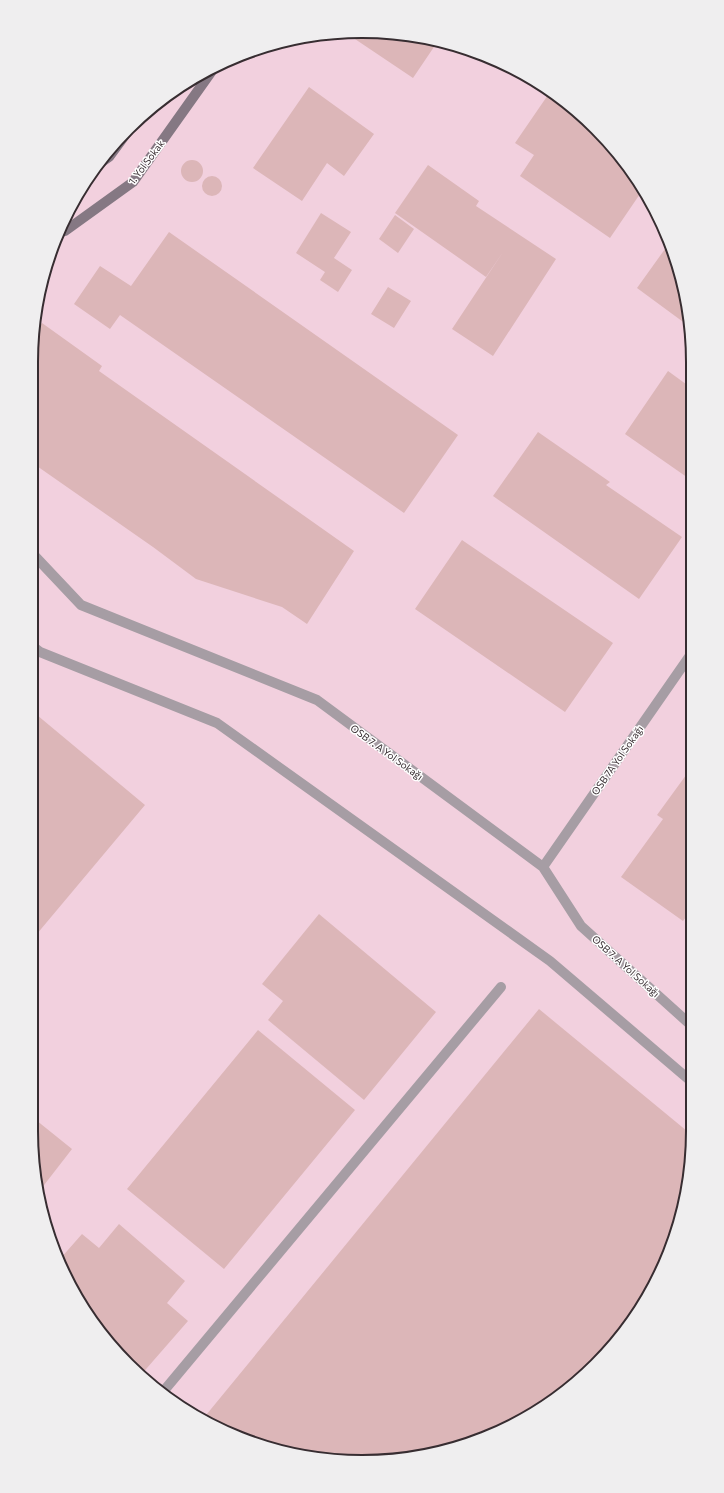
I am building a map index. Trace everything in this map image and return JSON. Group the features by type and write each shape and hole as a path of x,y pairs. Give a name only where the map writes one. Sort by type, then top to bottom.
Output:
{"street":[{"name":"1. Yol Sokak","path":"67,229 133,182 208,77"},
{"name":"OSB 7. A Yol Sokağı","path":"38,559 81,605 317,700 543,866 581,926 686,1020"},
{"path":"38,650 217,723 550,961 686,1077"},
{"name":"OSB 7A Yol Sokağı","path":"543,866 686,661"},
{"path":"166,1389 501,987"}],"shaded area":[{"path":"362,38 404,41 425,44 466,55 505,71 524,81 576,118 606,148 643,200 653,219 669,258 680,299 686,362 686,1131 680,1194 669,1235 653,1274 643,1293 606,1345 576,1375 524,1412 505,1422 466,1438 425,1449 362,1455 320,1452 299,1449 258,1438 219,1422 200,1412 148,1375 118,1345 81,1293 63,1255 55,1235 44,1194 39,1152 38,362 44,299 55,258 71,219 81,200 118,148 148,118 165,105 200,81 219,71 258,55 278,49 299,44 341,39"}],"building":[{"path":"354,38 404,41 434,46 413,78"},
{"path":"309,87 374,134 344,176 327,163 302,201 253,168"},
{"path":"547,96 576,118 606,148 639,195 610,238 520,176 534,155 515,143"},
{"path":"192,160 200,163 203,171 200,179 192,182 184,179 181,171 184,163"},
{"path":"428,165 479,201 476,206 556,259 493,356 452,329 503,252 486,277 395,213"},
{"path":"208,176 216,176 222,182 222,190 216,196 208,196 202,190 202,182"},
{"path":"321,213 351,232 334,258 352,270 338,292 320,280 325,272 296,253"},
{"path":"395,215 414,229 398,253 379,239"},
{"path":"169,232 458,435 404,513 120,315 110,329 74,304 100,266 131,286"},
{"path":"665,249 675,278 683,322 637,288"},
{"path":"388,287 411,301 394,328 371,314"},
{"path":"42,323 102,366 99,371 354,551 307,624 282,607 196,579 38,467 38,362 40,325"},
{"path":"668,371 686,384 686,477 625,434"},
{"path":"538,432 610,482 606,485 682,537 639,599 493,496"},
{"path":"462,540 613,643 565,712 415,609"},
{"path":"38,716 145,805 38,933"},
{"path":"686,775 686,917 683,921 621,877 663,819 657,815"},
{"path":"319,914 436,1012 364,1100 268,1020 283,1001 262,984"},
{"path":"539,1009 686,1130 683,1173 675,1215 661,1255 643,1293 606,1345 576,1375 524,1412 486,1430 446,1444 404,1452 362,1455 320,1452 278,1444 238,1430 206,1415"},
{"path":"258,1030 355,1110 224,1269 127,1189"},
{"path":"38,1122 72,1149 43,1187 39,1152"},
{"path":"119,1224 185,1281 167,1303 188,1321 144,1371 118,1345 93,1311 81,1293 63,1255 82,1234 99,1248"}]}
